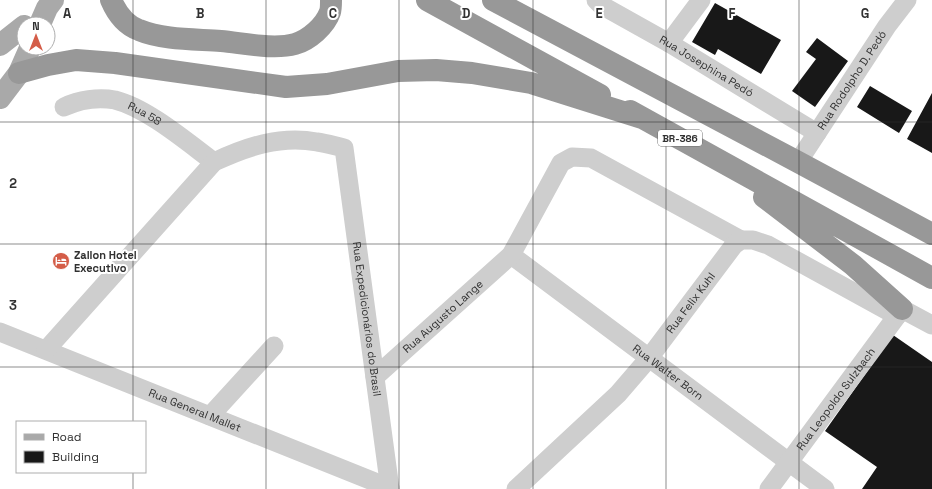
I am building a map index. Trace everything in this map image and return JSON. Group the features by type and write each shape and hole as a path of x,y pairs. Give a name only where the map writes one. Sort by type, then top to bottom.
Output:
{"highway":[{"path":"111,0 122,20 139,30 158,36 274,46 294,44 306,39 326,20 331,11 331,0"},
{"name":"BR-386","path":"427,0 719,159 932,278"},
{"path":"493,0 932,234"},
{"path":"523,0 552,31"},
{"path":"19,73 48,65 76,60 115,63 286,87 327,84 398,72 436,70 472,73 531,83 642,118"},
{"path":"719,159 757,191 852,264 899,312"}],"main road":[{"path":"0,45 16,32"},
{"path":"0,98 19,73 26,56"}],"street":[{"name":"Rua Josephina Pedó","path":"596,0 601,5 669,43 817,133"},
{"path":"669,43 701,0"},
{"name":"Rua Rodolpho D. Pedó","path":"798,162 887,26 907,0"},
{"name":"Rua 58","path":"64,107 82,101 102,99 114,100 125,104 166,126 214,162"},
{"name":"Rua Expedicionários do Brasil","path":"214,162 262,143 291,140 315,142 344,148 390,488"},
{"name":"Rua Augusto Lange","path":"375,378 511,255 561,163 572,157 591,158 741,240"},
{"path":"46,350 214,162"},
{"path":"741,240 753,240 768,245 899,312 932,325"},
{"name":"Rua Felix Kuhl","path":"516,489 618,394 649,358 734,245 741,240"},
{"name":"Rua Walter Born","path":"511,255 825,489"},
{"name":"Rua Leopoldo Sulzbach","path":"769,489 899,312"},
{"name":"Rua General Mallet","path":"0,332 390,488"},
{"path":"210,416 274,346"}],"building":[{"path":"715,3 781,40 761,74 718,49 715,55 692,42"},
{"path":"817,38 848,61 815,107 792,91 816,59 806,52"},
{"path":"870,86 912,111 899,133 857,107"},
{"path":"932,93 932,153 907,139"},
{"path":"893,335 932,362 932,489 862,489 877,467 825,431"}],"place":[{"name":"Zallon Hotel Executivo","path":"61,261"}]}
